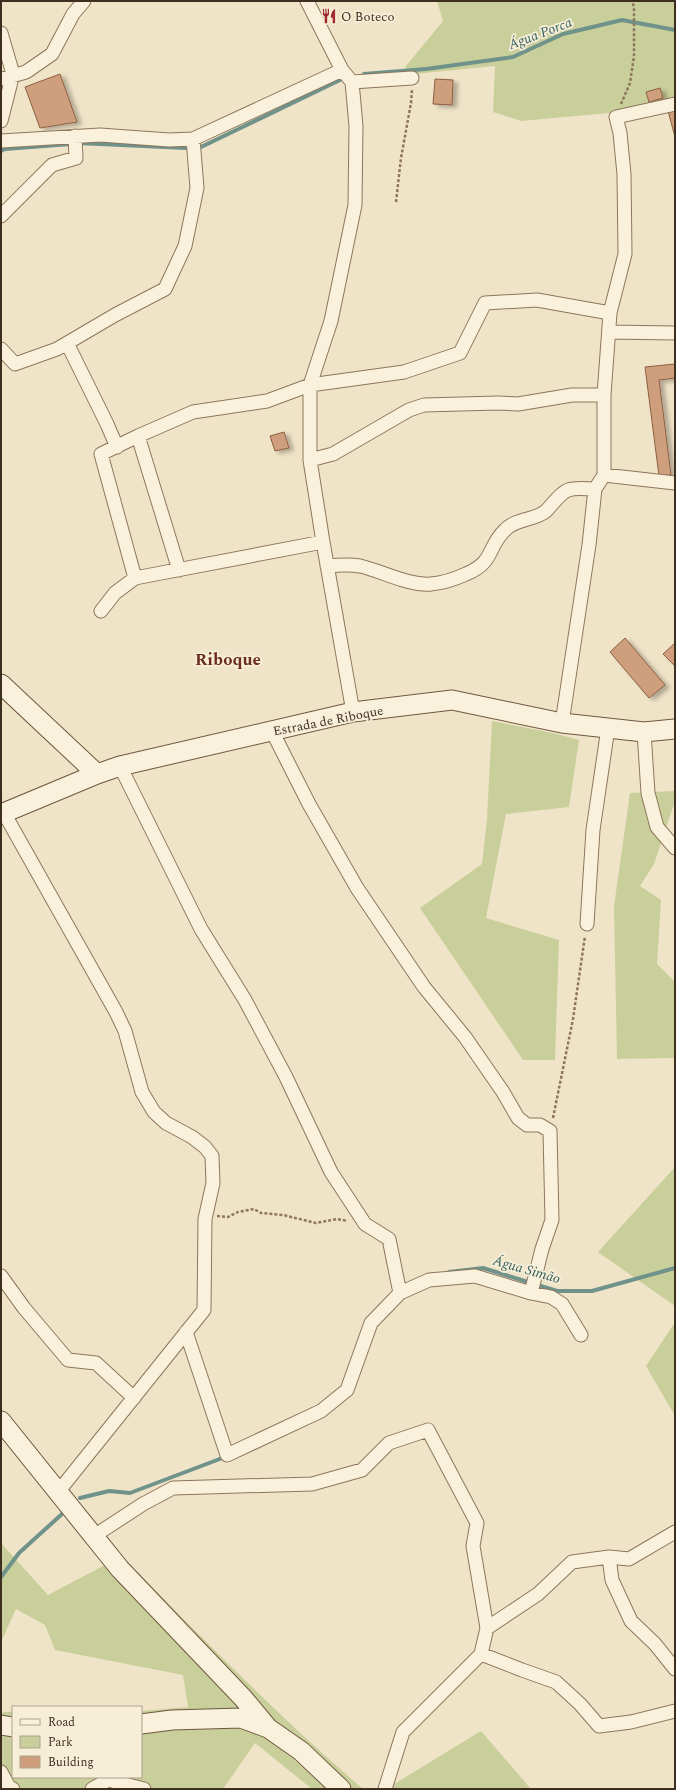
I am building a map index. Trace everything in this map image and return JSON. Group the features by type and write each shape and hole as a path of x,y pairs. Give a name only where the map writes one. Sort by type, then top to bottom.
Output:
{"main road":[{"path":"1,684 97,774"},
{"name":"Estrada de Riboque","path":"2,813 120,766 352,712 452,700 562,723 644,732 675,729"},
{"path":"1,1421 120,1569 243,1698 268,1728"},
{"path":"142,1724 172,1720 241,1718 268,1728 301,1751 341,1789"}],"street":[{"path":"7,76 26,72 52,54 73,14 84,1"},
{"path":"306,1 342,70 352,82 356,126 355,205 331,321 310,385 310,460 352,712"},
{"path":"1,33 7,76 1,121"},
{"path":"1,141 75,136 193,140 342,70"},
{"path":"352,82 412,78"},
{"path":"562,723 589,545 595,489 604,475 604,395 610,313 625,254 624,174 620,133 616,118 675,104"},
{"path":"1,216 52,165 76,158 75,136"},
{"path":"1,348 15,364 57,349 115,315 166,289 185,246 197,188 193,140"},
{"path":"135,578 101,454 194,412 267,401 310,385 404,372 460,353 485,303 537,300 610,313"},
{"path":"609,332 675,333"},
{"path":"67,343 117,447"},
{"path":"310,460 334,454 409,410 424,405 498,403 518,404 572,396 604,395"},
{"path":"138,436 178,570"},
{"path":"604,475 675,483"},
{"path":"327,566 361,566 418,583 430,584 444,582 478,568 486,561 504,530 513,523 546,511 566,491 575,488 595,489"},
{"path":"101,611 116,593 135,578 323,542"},
{"path":"587,924 593,830 608,728"},
{"path":"272,730 309,804 356,888 424,987 465,1037 503,1092 518,1118 527,1125 540,1125 550,1131 552,1220 542,1249 531,1293"},
{"path":"644,732 648,793 657,827 675,848"},
{"path":"120,766 201,929 253,1014 286,1077 331,1172 365,1224 389,1239 400,1293"},
{"path":"2,813 116,1012 125,1031 142,1092 154,1112 166,1123 192,1137 212,1156 213,1183 205,1219 204,1310 58,1492"},
{"path":"1,1276 24,1308 68,1360 96,1363 134,1398"},
{"path":"186,1332 227,1455 322,1411 347,1390 371,1322 400,1293 429,1280 475,1276 531,1293 551,1297 562,1304 581,1335"},
{"path":"94,1536 143,1504 173,1488 312,1484 362,1470 390,1443 428,1430 477,1523 473,1546 487,1628 481,1654 402,1732 385,1789"},
{"path":"487,1628 538,1594 572,1562 609,1557 629,1559 675,1532"},
{"path":"609,1557 612,1580 631,1621 655,1644 675,1669"},
{"path":"481,1654 556,1682 580,1704 599,1726 631,1722 675,1711"},
{"path":"1,1772 9,1787 13,1789"},
{"path":"92,1789 108,1780 144,1789"}],"path":[{"path":"616,118 630,83 634,56 634,7 632,1"},
{"path":"396,202 401,158 411,103 412,78"},
{"path":"550,1131 573,1019 587,924"},
{"path":"207,1215 228,1217 238,1212 254,1209 261,1213 316,1223 337,1219 365,1224"}],"green space":[{"path":"437,1 675,1 675,107 521,121 493,112 495,66 404,75 406,66 443,21"},
{"path":"492,721 553,733 579,740 569,807 506,814 486,918 559,940 555,1060 523,1060 420,908 482,864 487,819"},
{"path":"675,791 675,801 654,864 640,886 661,900 657,964 675,982 675,1058 617,1059 614,906 630,793"},
{"path":"675,1167 675,1306 598,1252"},
{"path":"675,1322 675,1416 646,1366"},
{"path":"1,1543 48,1595 122,1556 210,1646 300,1733 363,1789 312,1789 255,1743 223,1789 1,1789 1,1716 3,1712 12,1712 12,1778 142,1778 142,1711 188,1707 183,1675 55,1650 45,1625 16,1609 1,1642"},
{"path":"481,1731 531,1789 386,1789"}],"building":[{"path":"60,74 77,122 40,128 25,87"},
{"path":"435,79 453,80 452,105 433,104"},
{"path":"660,88 663,98 649,102 646,92"},
{"path":"675,109 675,137 668,111"},
{"path":"675,364 675,378 659,380 671,475 659,476 645,367"},
{"path":"284,432 289,448 275,451 270,436"},
{"path":"625,638 665,685 649,698 610,652"},
{"path":"675,643 675,666 663,654"}],"waterway":[{"name":"Água Porca","path":"364,74 426,69 513,57 563,34 622,20 675,30"},
{"path":"201,147 340,80"},
{"path":"78,143 186,148"},
{"path":"1,151 5,149 71,144"},
{"name":"Água Simão","path":"449,1272 483,1268 557,1291 592,1291 675,1268"},
{"path":"80,1498 109,1491 130,1493 225,1457"},
{"path":"1,1577 19,1553 62,1514"}],"place":[{"name":"O Boteco","path":"329,16"}],"district":[{"name":"Riboque","path":"228,659"}]}
